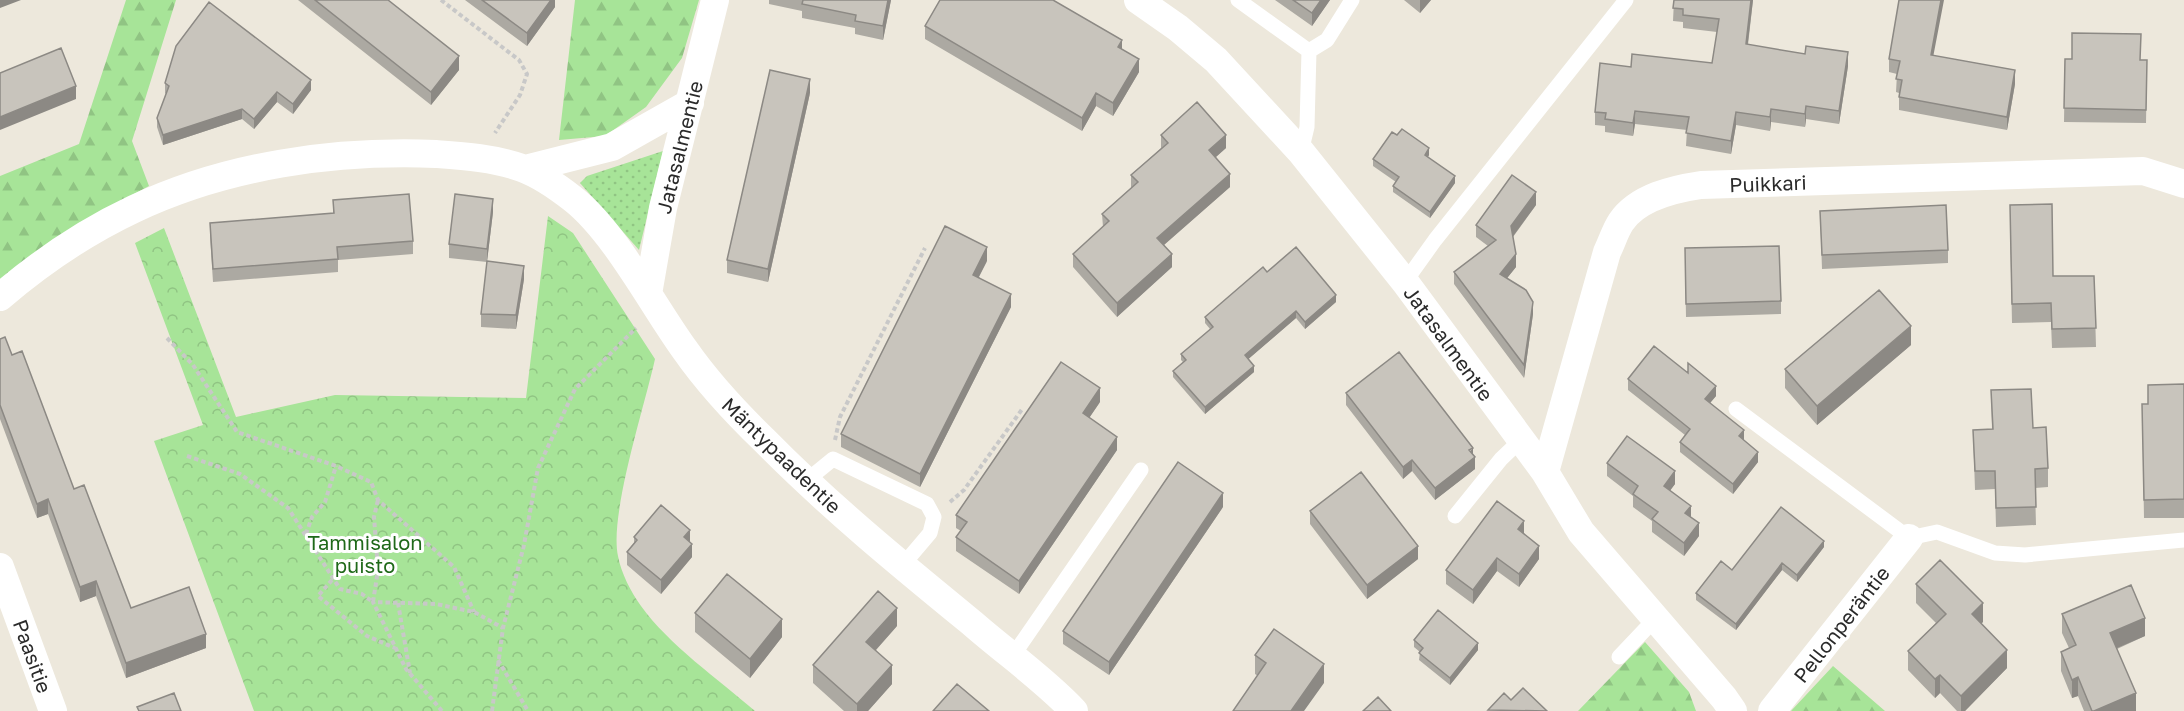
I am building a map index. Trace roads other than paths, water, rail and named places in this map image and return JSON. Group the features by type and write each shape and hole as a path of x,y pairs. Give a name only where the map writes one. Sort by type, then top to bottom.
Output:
{"street":[{"name":"Jatasalmentie","path":"648,294 663,208 715,0"},
{"name":"Jatasalmentie","path":"1138,0 1178,28 1215,60 1301,152 1405,282 1545,472 1581,532 1724,698 1732,711"},
{"name":"Mäntypaadentie","path":"525,169 612,147 690,103"},
{"name":"Mäntypaadentie","path":"0,297 36,266 96,228 136,208 209,180 291,162 345,154 399,152 483,159 525,169 574,200 603,230 685,351 716,391 806,481 1074,711"},
{"name":"Puikkari","path":"1545,472 1607,252 1622,221 1640,205 1662,194 1679,188 1701,185 2143,171 2184,184"},
{"name":"Pellonperäntie","path":"1772,711 1909,538"},
{"name":"Paasitie","path":"0,567 53,711"}],"lane":[{"path":"1238,0 1309,51"},
{"path":"1309,51 1327,40 1352,0"},
{"path":"1405,282 1435,240 1626,0"},
{"path":"1301,152 1307,127 1309,51"},
{"path":"1736,410 1909,538 1937,532 1995,553 2025,555 2184,540"},
{"path":"1455,516 1501,459 1521,440"},
{"path":"806,481 833,459 927,504 934,517 930,533 903,566"},
{"path":"1012,657 1141,470"},
{"path":"1619,657 1655,618"}],"park label":[{"name":"Tammisalon puisto","path":"365,554"}]}
